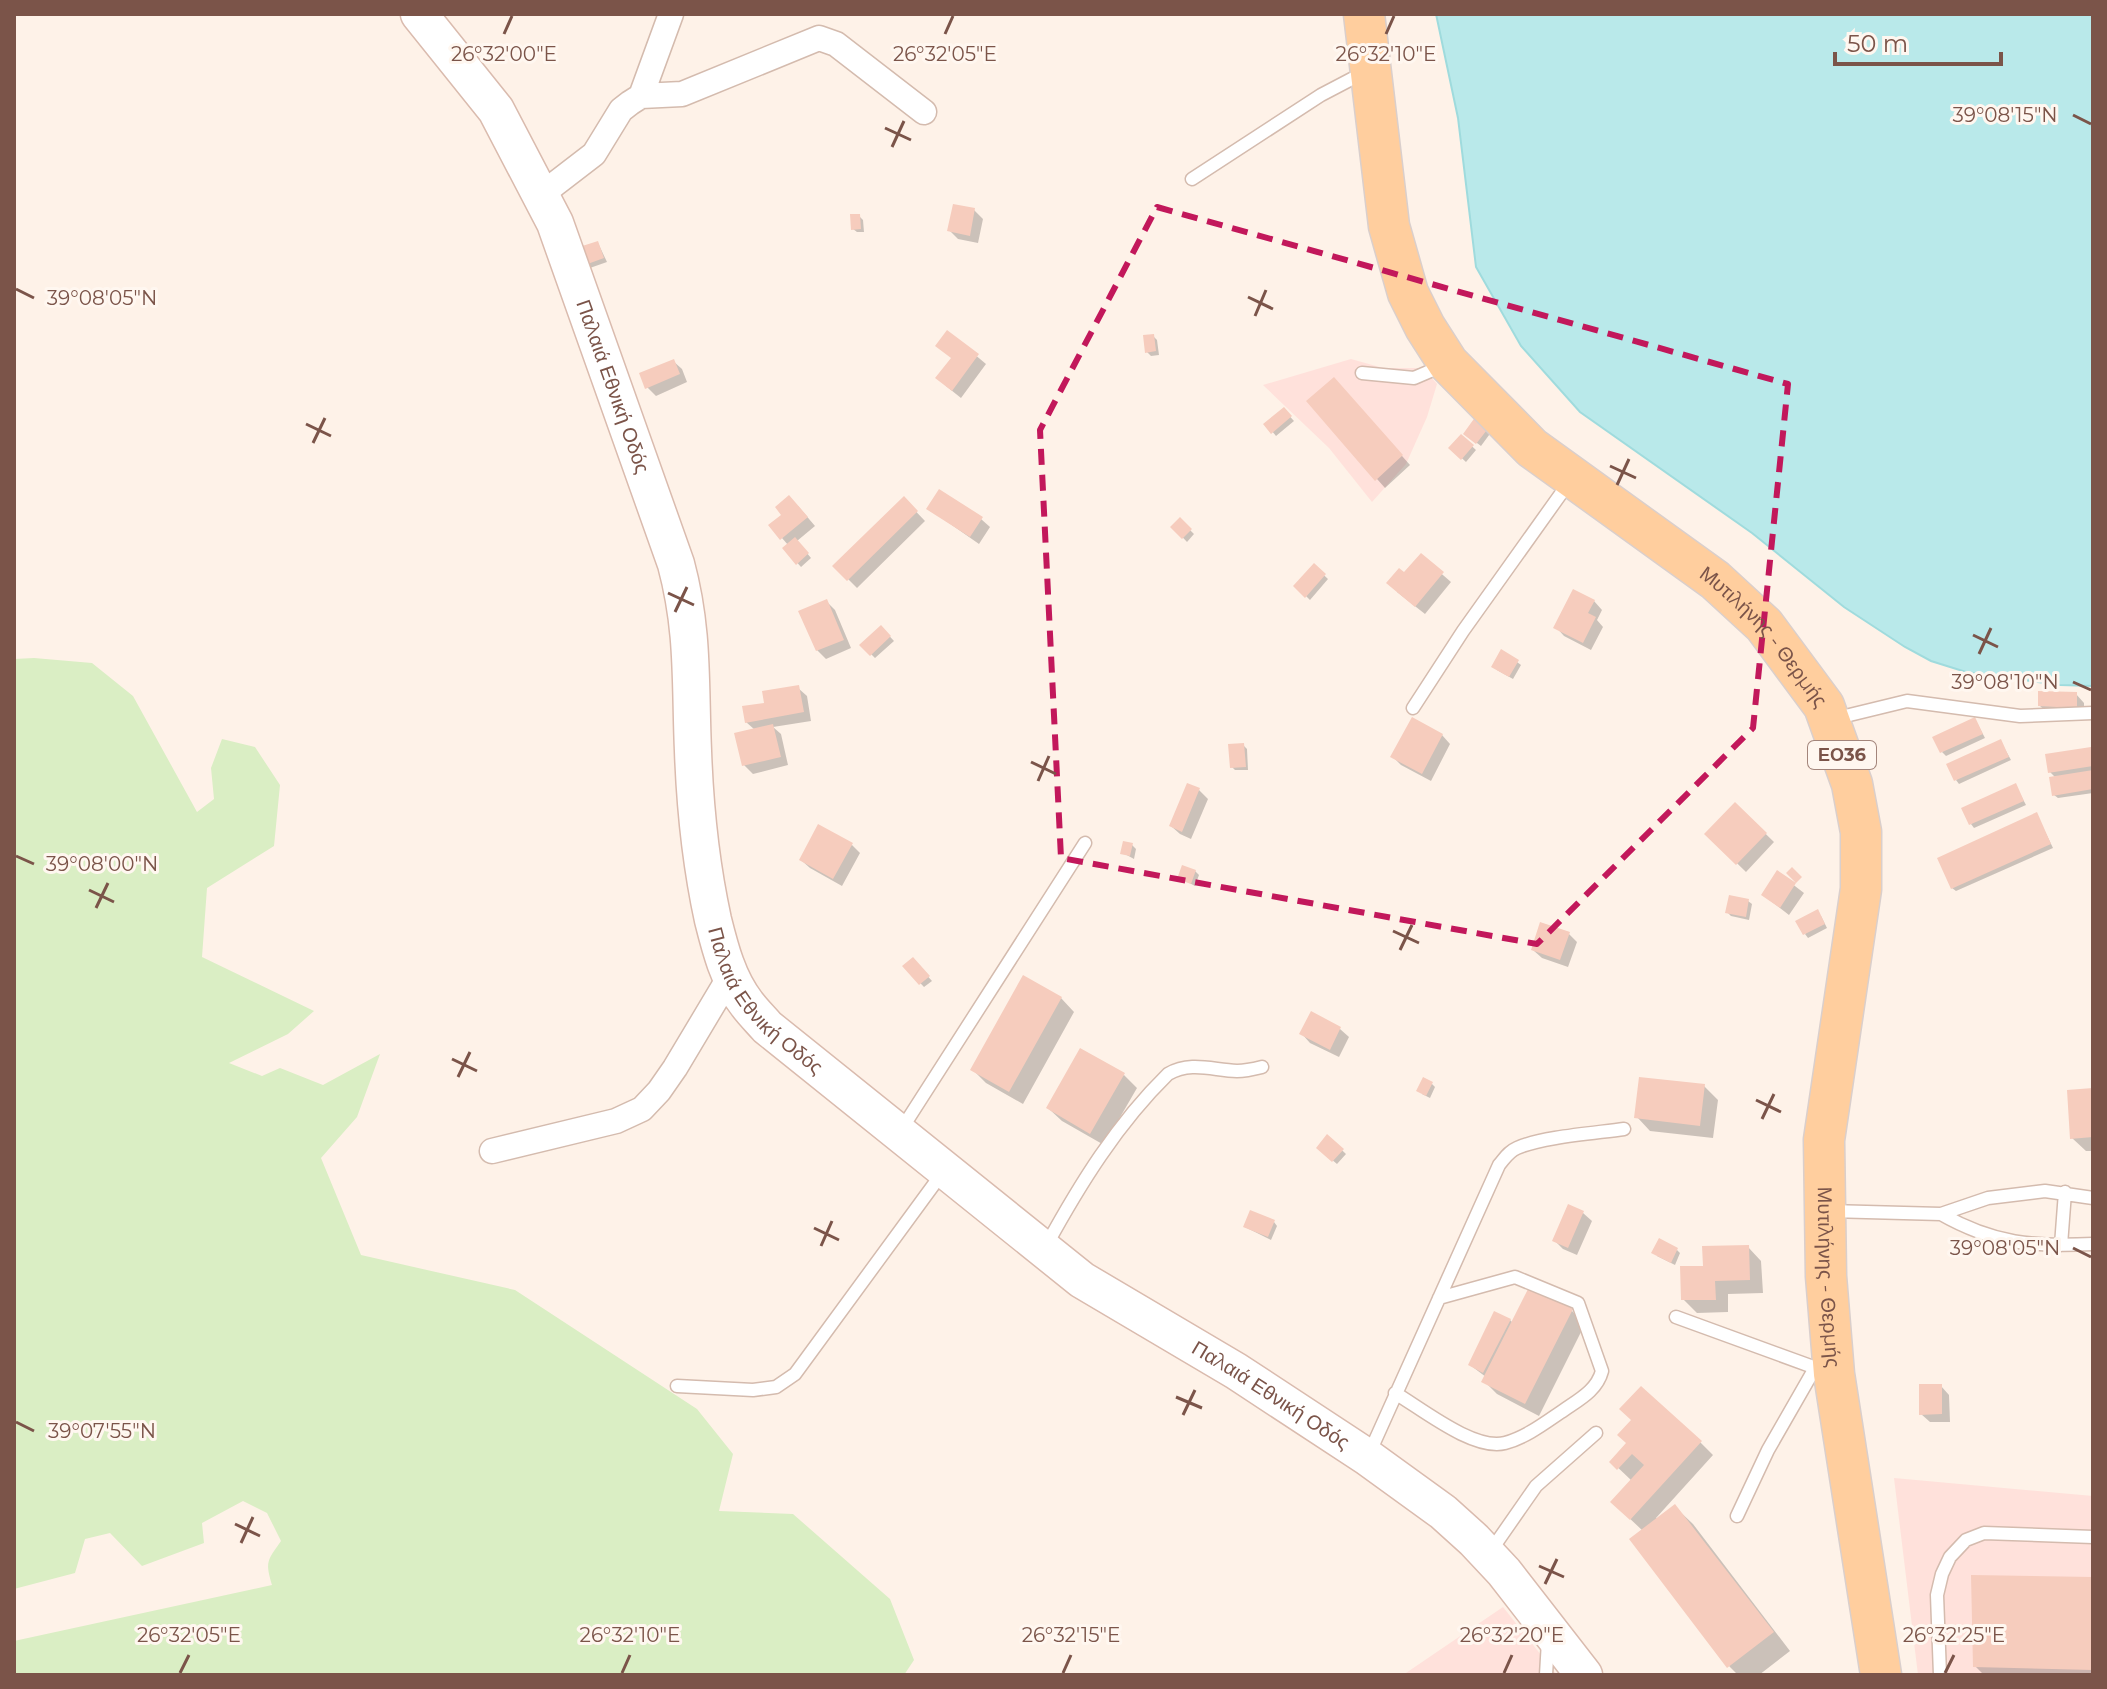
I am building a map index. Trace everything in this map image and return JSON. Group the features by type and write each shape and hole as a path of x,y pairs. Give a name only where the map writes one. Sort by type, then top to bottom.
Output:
{"main road":[{"name":"Παλαιά Εθνική Οδός","path":"419,14 496,110 542,194 676,564 687,603 691,644 693,753 705,884 718,941 730,976 746,1003 767,1027 1082,1280 1236,1371 1367,1457 1443,1512 1488,1555 1584,1675"},
{"name":"Μυτιλήνης - Θερμής","path":"1364,14 1389,226 1408,293 1425,327 1448,363 1532,448 1715,580 1764,625 1824,706 1852,784 1861,832 1861,889 1824,1140 1824,1371 1881,1675"}],"street":[{"path":"641,96 671,14"},
{"path":"542,194 594,154 621,110 641,96 682,94 819,38 836,44 924,112"},
{"path":"492,1151 616,1121 642,1109 675,1068 730,976"}],"lane":[{"path":"1192,179 1321,95 1369,70"},
{"path":"1362,373 1414,378 1448,363"},
{"path":"1413,708 1463,631 1571,479"},
{"path":"1829,720 1907,701 2020,716 2093,713"},
{"path":"899,1132 1085,843"},
{"path":"1044,1249 1079,1186 1107,1145 1168,1074 1180,1067 1241,1072 1262,1067"},
{"path":"1367,1457 1499,1165 1508,1153 1519,1147 1624,1129"},
{"path":"677,1386 753,1390 776,1387 795,1374 945,1169"},
{"path":"1826,1211 1941,1214 2017,1192 2065,1192 2093,1198"},
{"path":"2061,1245 2065,1192"},
{"path":"1941,1214 1984,1236 2006,1242 2093,1244"},
{"path":"1395,1393 1466,1436 1492,1444 1506,1443 1538,1427 1585,1395 1600,1380 1602,1371 1578,1303 1515,1277 1439,1298"},
{"path":"1676,1317 1824,1371 1768,1450 1737,1516"},
{"path":"1488,1555 1536,1486 1596,1433"},
{"path":"1940,1675 1937,1595 1950,1557 1966,1540 1984,1533 2093,1537"},
{"path":"1546,1675 1549,1630"}],"highlighted area":[{"path":"1157,207 1788,384 1753,728 1537,944 1061,858 1040,430"}],"shaded area":[{"path":"1351,359 1383,368 1423,368 1437,384 1427,417 1406,464 1372,502 1329,448 1263,385"},
{"path":"1894,1478 2093,1496 2093,1675 1918,1675"},
{"path":"1503,1607 1557,1675 1403,1675"}],"green space":[{"path":"14,659 92,663 133,696 197,812 214,799 211,768 222,739 255,747 280,785 274,846 207,888 202,957 314,1011 288,1034 229,1063 262,1076 280,1068 323,1085 380,1054 357,1117 321,1158 361,1255 515,1290 697,1409 733,1454 719,1511 793,1514 890,1599 914,1660 904,1675 14,1675 14,1641 272,1585 269,1562 281,1541 267,1513 243,1501 202,1523 204,1543 142,1566 110,1533 85,1539 75,1573 14,1589"}],"water":[{"path":"1436,14 2093,14 2093,686 2060,685 1966,672 1931,661 1844,607 1752,533 1580,412 1521,346 1476,267 1458,118"}],"building":[{"path":"953,204 975,208 970,236 947,231"},
{"path":"850,214 860,214 861,229 851,230"},
{"path":"598,241 604,258 582,266 576,248"},
{"path":"947,330 979,354 952,391 935,378 951,358 935,346"},
{"path":"1154,334 1156,351 1145,353 1143,335"},
{"path":"674,359 680,374 645,389 639,373"},
{"path":"1334,377 1403,455 1375,481 1306,401"},
{"path":"1284,407 1292,416 1271,434 1263,424"},
{"path":"1476,416 1490,426 1476,444 1463,434"},
{"path":"1461,434 1474,445 1461,460 1448,448"},
{"path":"939,489 983,517 970,537 926,509"},
{"path":"789,495 808,517 780,540 768,525 781,515 775,507"},
{"path":"904,496 918,511 847,581 832,566"},
{"path":"1180,517 1192,529 1182,539 1170,527"},
{"path":"795,537 809,553 796,565 782,548"},
{"path":"1421,553 1444,572 1415,607 1386,583 1399,568 1404,572"},
{"path":"1314,563 1326,574 1305,598 1293,586"},
{"path":"1573,589 1595,600 1588,613 1596,617 1583,643 1553,628"},
{"path":"827,599 844,640 816,651 798,611"},
{"path":"881,625 891,636 870,656 859,645"},
{"path":"1501,649 1519,660 1509,677 1491,667"},
{"path":"799,685 804,712 745,723 742,706 764,703 762,691"},
{"path":"2038,691 2077,692 2077,708 2038,706"},
{"path":"1412,717 1443,734 1422,774 1390,757"},
{"path":"1975,717 1983,734 1940,753 1932,737"},
{"path":"773,724 781,757 742,766 734,733"},
{"path":"2001,739 2009,757 1954,781 1946,764"},
{"path":"1244,743 1246,767 1230,768 1228,744"},
{"path":"2091,747 2093,766 2048,773 2045,754"},
{"path":"2093,770 2093,789 2052,796 2049,777"},
{"path":"1187,783 1200,788 1182,832 1169,826"},
{"path":"2016,783 2024,801 1969,825 1961,808"},
{"path":"1735,802 1767,833 1736,865 1704,834"},
{"path":"2037,812 2051,844 1951,889 1937,858"},
{"path":"818,824 853,843 833,879 799,860"},
{"path":"1123,841 1133,843 1130,856 1120,854"},
{"path":"1182,865 1196,870 1191,884 1177,879"},
{"path":"1792,867 1802,877 1796,883 1786,873"},
{"path":"1777,870 1796,883 1780,908 1761,895"},
{"path":"1729,895 1749,899 1746,917 1725,913"},
{"path":"1818,909 1825,924 1803,935 1795,921"},
{"path":"1540,922 1570,932 1560,960 1531,950"},
{"path":"913,957 930,976 919,985 902,966"},
{"path":"1023,975 1062,997 1009,1092 970,1070"},
{"path":"1311,1011 1341,1027 1330,1050 1299,1034"},
{"path":"1080,1048 1125,1073 1090,1134 1046,1108"},
{"path":"1423,1077 1433,1082 1426,1096 1416,1091"},
{"path":"1639,1077 1705,1084 1700,1126 1634,1118"},
{"path":"2093,1088 2093,1137 2070,1139 2067,1090"},
{"path":"1327,1134 1344,1149 1332,1162 1316,1148"},
{"path":"1568,1204 1584,1211 1568,1248 1552,1241"},
{"path":"1250,1210 1275,1220 1268,1237 1243,1227"},
{"path":"1659,1238 1678,1248 1671,1263 1651,1253"},
{"path":"1749,1245 1750,1280 1715,1281 1716,1300 1681,1300 1680,1266 1703,1266 1702,1246"},
{"path":"1529,1287 1573,1309 1525,1404 1481,1382"},
{"path":"1494,1311 1511,1319 1483,1373 1468,1365"},
{"path":"1919,1384 1942,1384 1942,1414 1919,1415"},
{"path":"1641,1386 1702,1441 1630,1520 1610,1502 1644,1465 1632,1454 1617,1470 1609,1462 1626,1443 1617,1435 1631,1420 1619,1409"},
{"path":"1675,1504 1774,1632 1727,1668 1629,1539"},
{"path":"1971,1575 2093,1577 2093,1670 1973,1667"}]}
